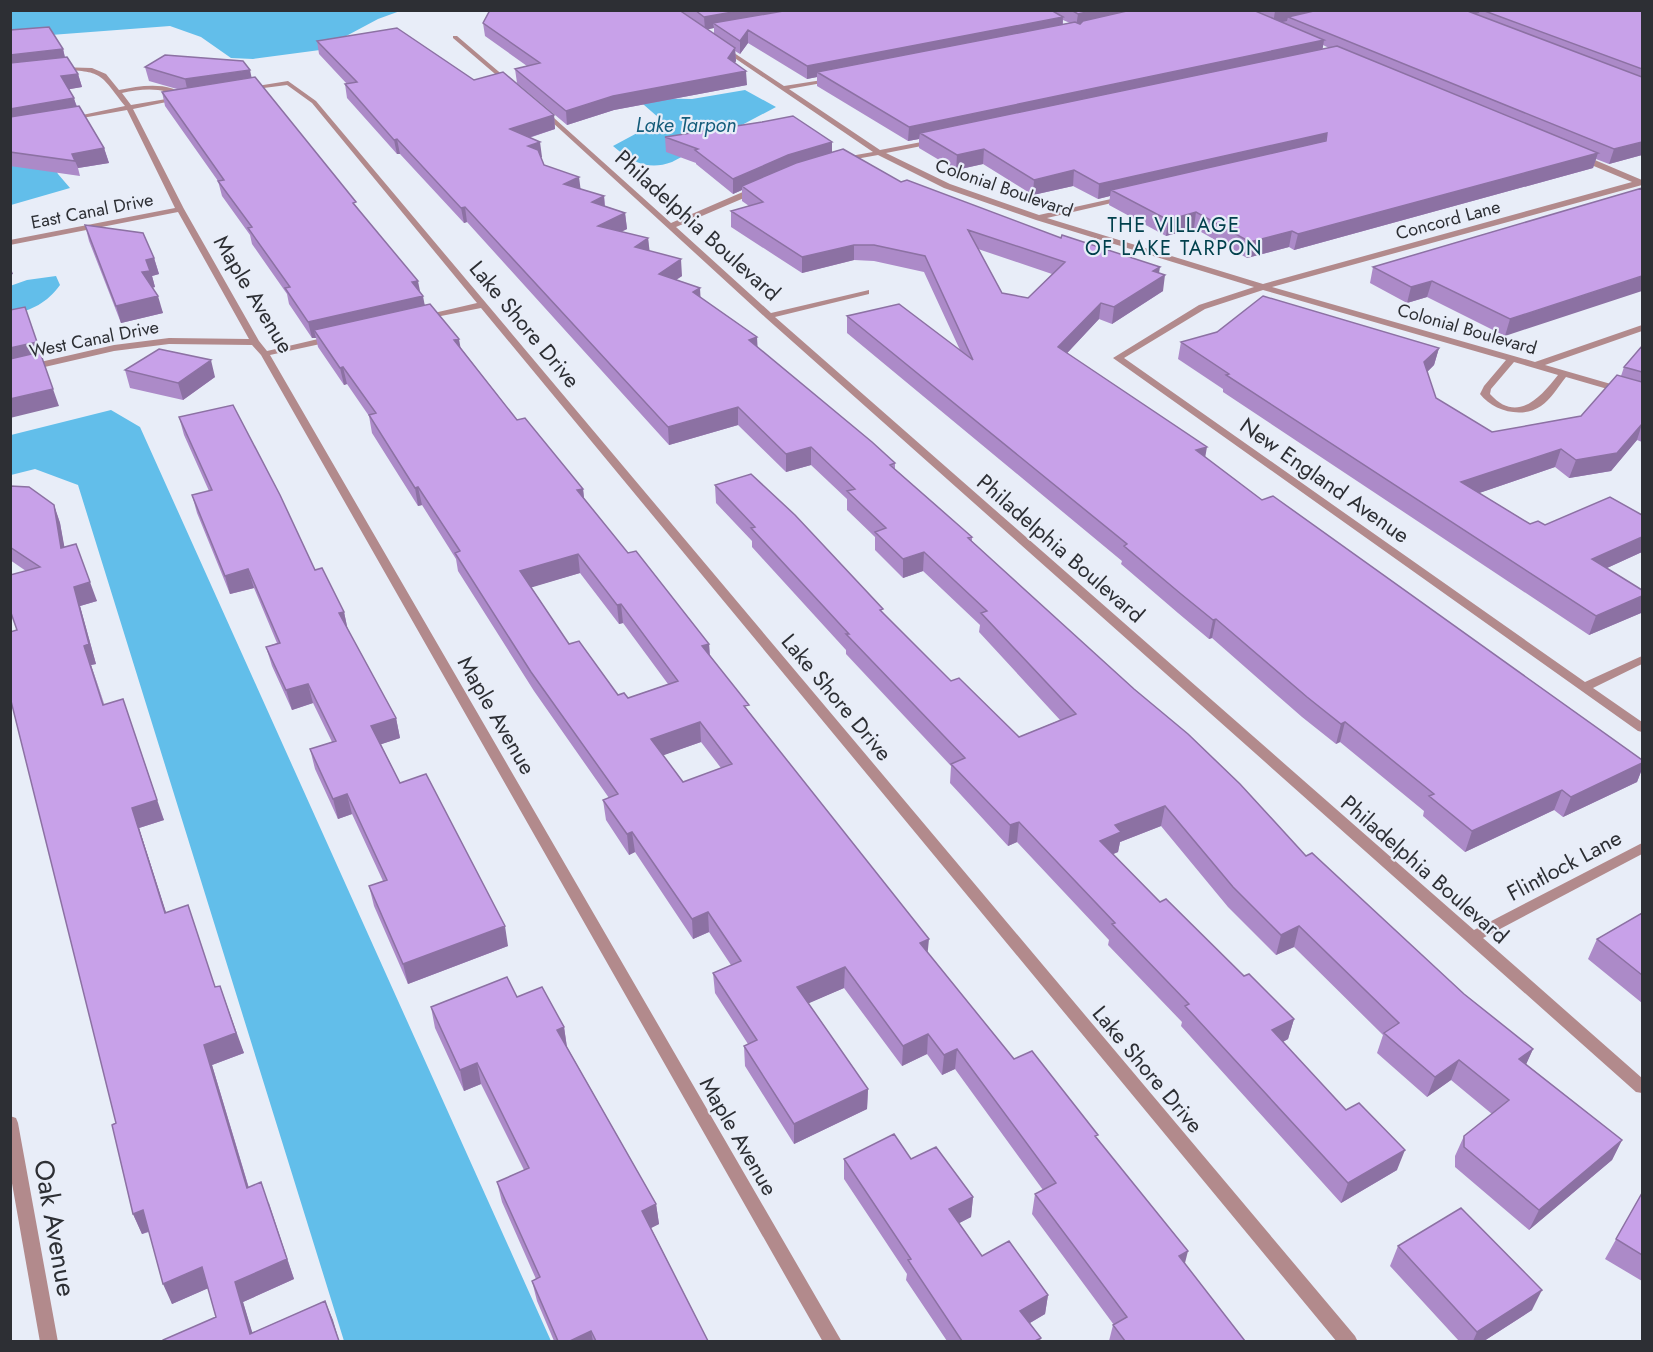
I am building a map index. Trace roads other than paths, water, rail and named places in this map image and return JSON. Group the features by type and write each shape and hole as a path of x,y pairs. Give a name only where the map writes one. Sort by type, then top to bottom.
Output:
{"street":[{"path":"455,37 518,90"},
{"name":"Colonial Boulevard","path":"712,40 878,153 947,186 1039,218 1263,286 1642,396"},
{"name":"Maple Avenue","path":"48,69 90,69 104,75 129,107 180,209 255,342 265,354 833,1341"},
{"path":"784,88 842,78"},
{"name":"Lake Shore Drive","path":"237,89 288,83 314,102 481,305 1348,1341"},
{"path":"117,92 150,87 165,88 176,89 187,98"},
{"path":"58,120 197,96"},
{"name":"Philadelphia Boulevard","path":"536,105 769,316 1642,1087"},
{"path":"833,162 948,138"},
{"path":"1575,155 1641,183"},
{"name":"Concord Lane","path":"1263,286 1641,183"},
{"path":"669,226 761,187"},
{"path":"1039,218 1140,194"},
{"name":"East Canal Drive","path":"10,243 180,209"},
{"name":"New England Avenue","path":"1263,286 1202,307 1118,358 1642,728"},
{"path":"769,316 866,292"},
{"path":"413,320 481,305"},
{"path":"1537,365 1642,328"},
{"path":"265,354 345,336"},
{"name":"West Canal Drive","path":"10,372 114,348 169,341 255,342"},
{"path":"1513,358 1487,388 1485,394 1490,401 1500,406 1526,409 1536,405 1564,373"},
{"path":"1585,687 1642,660"},
{"name":"Flintlock Lane","path":"1472,937 1642,848"},
{"name":"Oak Avenue","path":"10,1123 49,1341"}],"water":[{"path":"11,11 400,11 378,19 320,50 253,59 231,58 201,37 170,26 11,38"},
{"name":"Lake Tarpon","path":"745,90 776,107 672,162 655,166 648,165 627,157 613,146 652,125 659,118 636,98 692,99"},
{"path":"47,154 58,174 70,188 11,205 11,164"},
{"path":"56,276 60,285 50,297 26,311 11,315 10,286 27,280"},
{"path":"111,410 140,427 551,1341 344,1341 78,485 35,469 11,475 11,435"}],"district":[{"name":"THE VILLAGE OF LAKE TARPON","path":"1174,236"}]}
